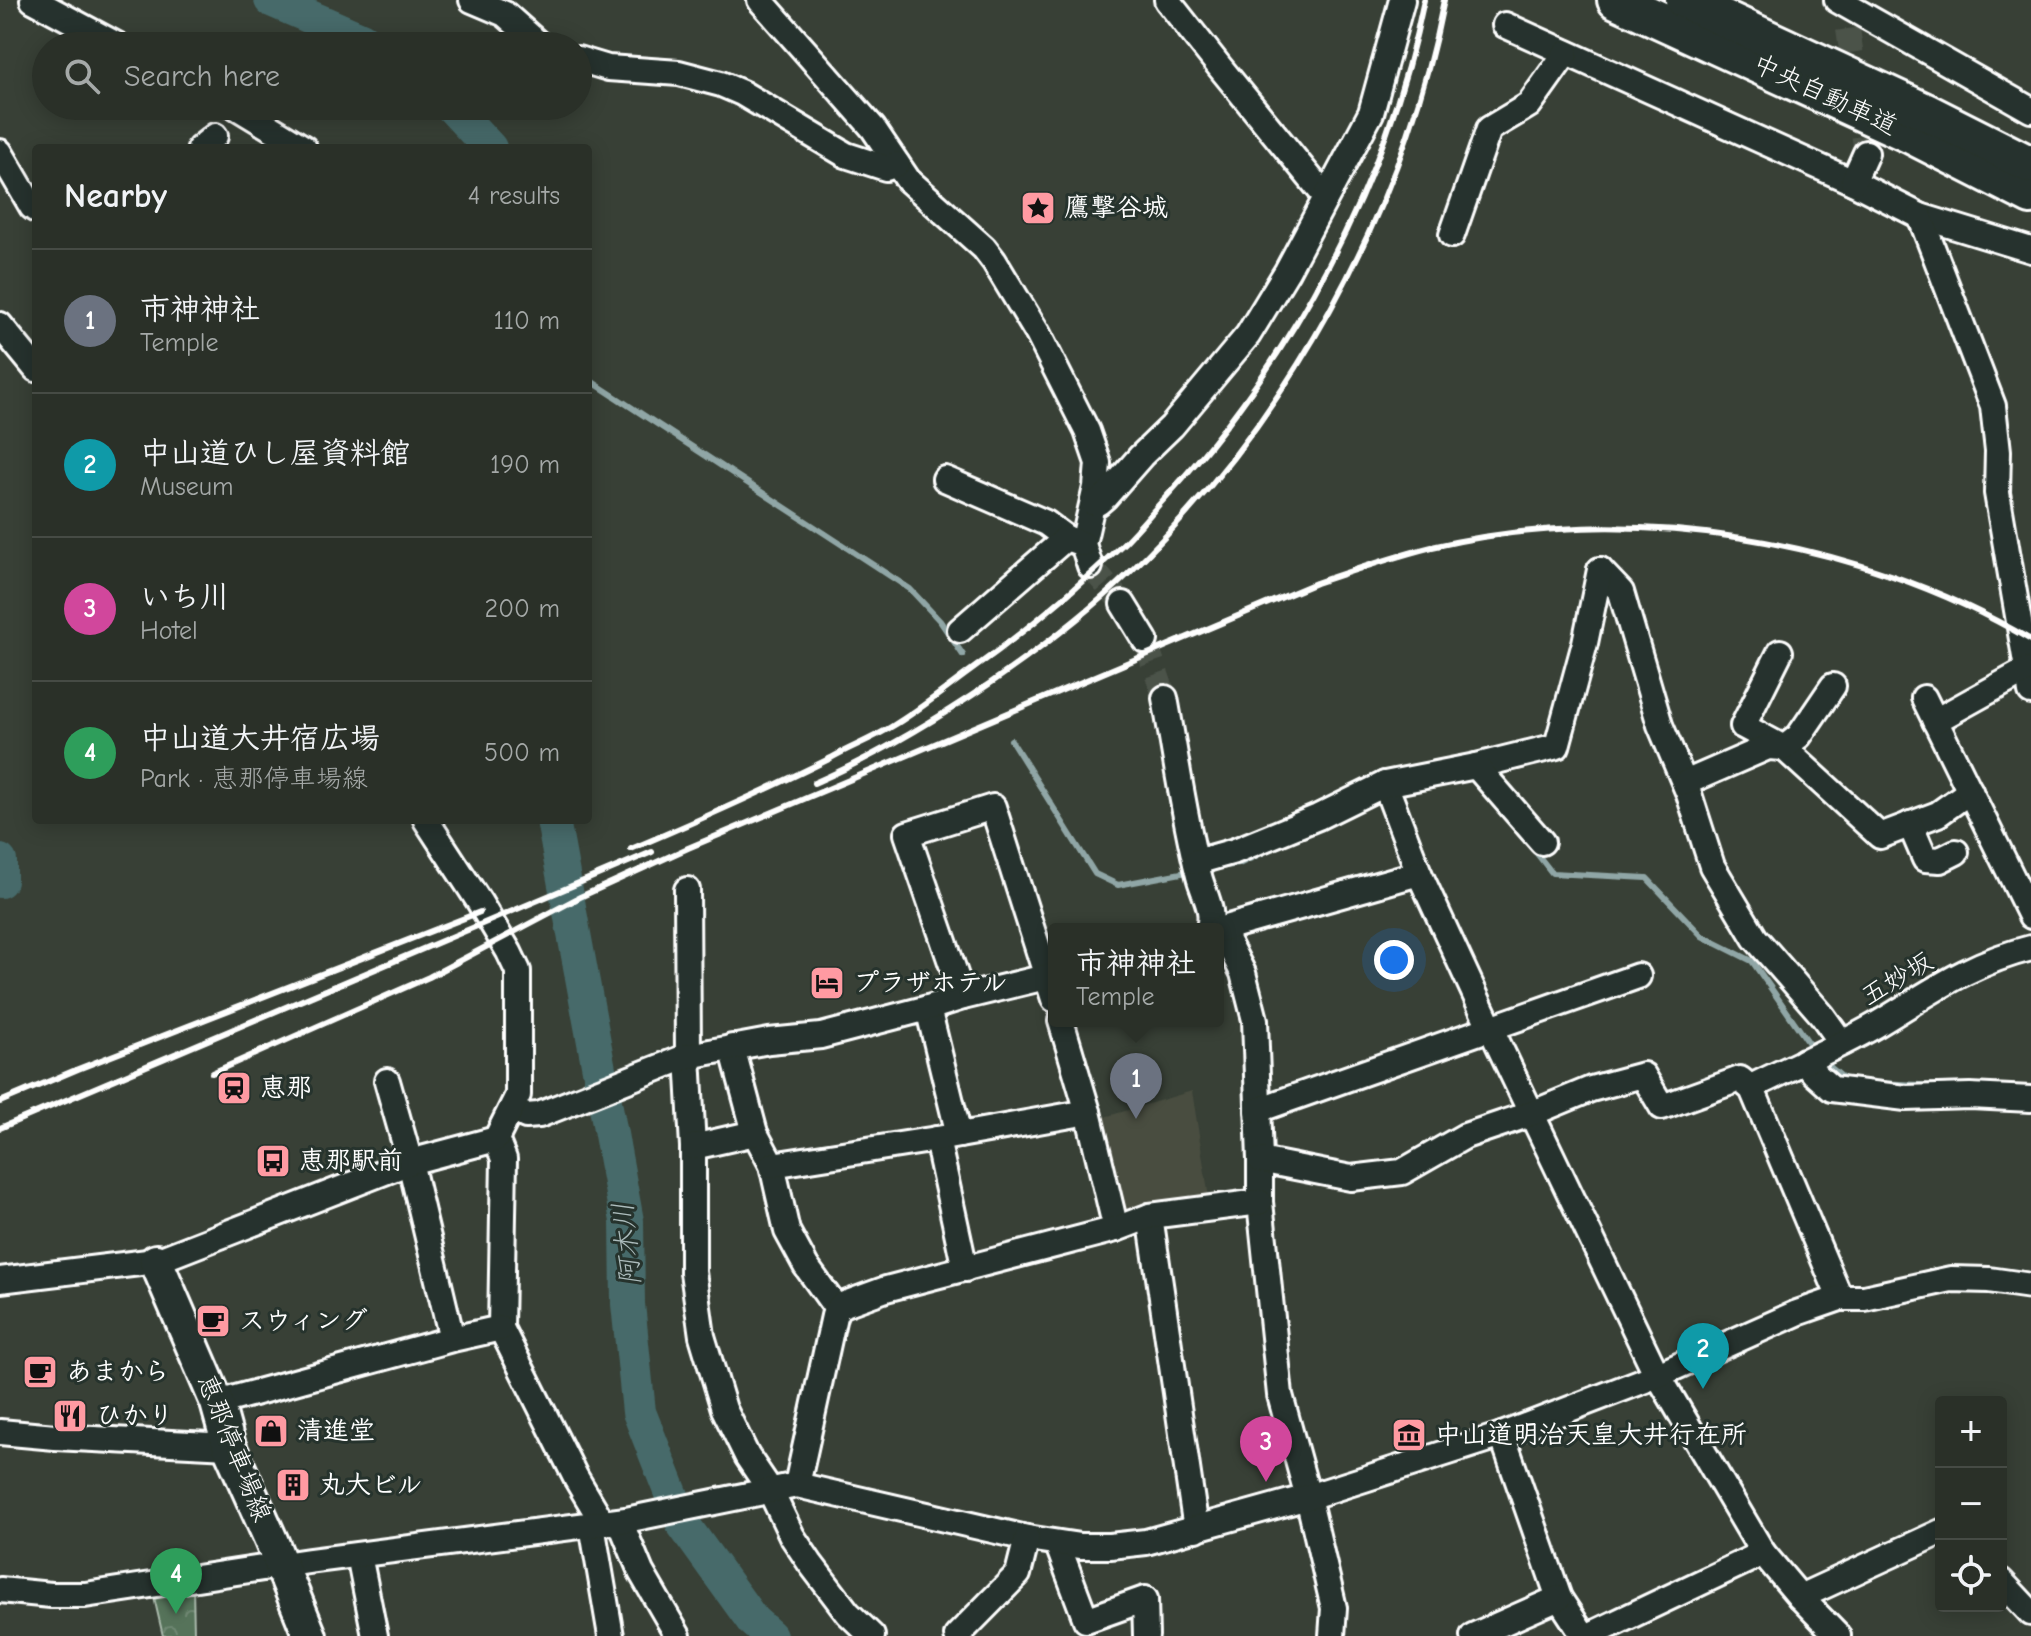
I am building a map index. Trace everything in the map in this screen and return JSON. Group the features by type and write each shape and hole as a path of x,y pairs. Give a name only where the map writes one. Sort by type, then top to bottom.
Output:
{"highway":[{"name":"中央自動車道","path":"1616,0 1913,136 2031,196"},
{"name":"中央自動車道","path":"1684,0 1926,112 2031,165"}],"main road":[{"name":"恵那停車場線","path":"156,1261 217,1403 229,1446 310,1636"}],"street":[{"path":"33,0 93,32"},
{"path":"472,0 505,14 525,32"},
{"path":"760,0 873,128 908,180 984,248 994,261 1038,334 1087,431 1098,463 1093,503 1079,549 960,630"},
{"path":"1167,0 1325,196"},
{"path":"1093,503 1105,497 1172,426 1248,335 1287,271 1371,113 1402,0"},
{"path":"1848,9 2031,110"},
{"path":"1505,25 1853,182 1920,216 2031,250"},
{"path":"1452,235 1489,129 1529,105 1566,53"},
{"path":"592,63 608,68 679,73 721,84 762,104 846,155 886,168 897,164"},
{"path":"258,120 297,144"},
{"path":"0,152 32,207"},
{"path":"1853,182 1866,153"},
{"path":"1920,216 1993,406 1998,451 1997,493 2021,576 2029,681 1935,721"},
{"path":"0,325 32,364"},
{"path":"945,479 1046,523 1079,549"},
{"path":"1198,870 1385,784 1557,746 1585,643 1600,570 1621,592 1660,725 1685,783 1712,866 1755,938 1822,1015 1842,1043"},
{"path":"1123,604 1145,640"},
{"path":"1780,652 1743,726 1784,748 1880,836 1938,814 1970,791"},
{"path":"1685,783 1768,747 1784,748 1799,736 1833,686"},
{"path":"1165,698 1198,870 1211,914 1210,923"},
{"path":"1924,698 2031,916"},
{"path":"1476,766 1542,842"},
{"path":"1385,784 1419,873 1645,1351 1763,1553 1838,1636"},
{"path":"963,997 907,834 993,807 1048,972"},
{"path":"0,1280 156,1261 410,1162 496,1139 518,1095 518,971 429,824"},
{"path":"1910,824 1925,859 1940,860 1956,852"},
{"path":"1224,927 1419,873"},
{"path":"687,890 693,1272 702,1336 724,1409 792,1536 848,1613 872,1636"},
{"path":"1224,942 1243,973 1255,1020 1260,1202 1280,1395 1334,1608 1332,1636"},
{"name":"五妙坂","path":"1752,1089 1875,1025 1945,982 2003,955 2031,948"},
{"path":"1258,1110 1638,976"},
{"path":"512,1109 526,1116 539,1115 688,1056 821,1036 963,997 1048,985"},
{"path":"928,1008 965,1269"},
{"path":"1063,1027 1088,1112 1116,1229"},
{"path":"732,1047 755,1133 772,1165 787,1231 806,1266 837,1309"},
{"path":"1804,1061 1832,1089 1906,1098 1970,1096 2031,1099"},
{"path":"1260,1160 1351,1178 1402,1172 1465,1136 1591,1089 1643,1075 1662,1107 1740,1079 1752,1089 1840,1298"},
{"path":"387,1081 410,1162 452,1339"},
{"path":"772,1165 1088,1112"},
{"path":"693,1147 755,1133"},
{"path":"496,1139 504,1159 501,1328 576,1478 598,1515 592,1525 611,1636"},
{"path":"797,1485 837,1309 842,1305 886,1289 1116,1229 1150,1216 1260,1202"},
{"path":"1150,1216 1196,1529"},
{"path":"0,1590 85,1595 281,1565 592,1525 797,1485 1057,1543 1110,1546 1146,1542 1308,1497 1502,1435 1658,1375 1797,1313 1840,1298 1864,1298 1951,1279 2031,1286"},
{"path":"217,1403 501,1328"},
{"path":"0,1432 229,1446"},
{"path":"1502,1435 1559,1598 1586,1636 1763,1553"},
{"path":"623,1520 641,1572 678,1636"},
{"path":"1800,1597 1935,1535"},
{"path":"957,1636 1018,1574 1027,1538"},
{"path":"1057,1543 1086,1620 1145,1599 1146,1636"},
{"path":"359,1555 375,1636"},
{"path":"2007,1587 2031,1613"},
{"path":"1476,1635 1559,1598"}],"shaded area":[{"path":"1192,1091 1210,1204 1122,1220 1098,1119"}],"green space":[{"path":"193,1586 194,1634 163,1636 153,1593"}],"waterway":[{"name":"阿木川","path":"271,0 345,32"},
{"name":"阿木川","path":"464,120 486,144"},
{"path":"592,382 910,589 940,621 963,655"},
{"path":"1011,740 1095,874 1118,885 1192,871"},
{"name":"阿木川","path":"554,824 627,1221 628,1304 639,1412 683,1524 753,1621 770,1636"},
{"path":"1531,846 1552,873 1647,878 1702,936 1752,961 1813,1049"},
{"path":"1219,867 1239,864 1268,850"},
{"path":"0,861 0,881"},
{"path":"1823,1061 1848,1082"},
{"path":"1879,1083 1940,1086"}],"tunnel":[{"path":"1848,29 1866,153"},
{"path":"1090,566 1123,604"},
{"path":"1145,640 1165,698"}],"railway":[{"path":"631,849 781,782 901,721 1030,625 1125,542 1212,444 1254,387 1293,328 1328,266 1386,136 1424,0"},
{"path":"814,783 927,724 992,682 1063,630 1129,573 1186,514 1239,450 1287,382 1330,310 1368,236 1399,159 1425,80 1444,0"},
{"path":"212,1073 429,977 580,897 688,848 1316,583 1432,547 1507,534 1584,528 1662,529 1740,538 1817,553 1892,576 1963,605 2031,640"},
{"path":"0,1128 652,852"},
{"path":"0,1102 480,912"}],"place":[{"name":"鷹撃谷城","path":"1038,208"},
{"name":"プラザホテル","path":"827,983"},
{"name":"恵那","path":"234,1088"},
{"name":"市神神社","path":"1136,1119"},
{"name":"恵那駅前","path":"273,1161"},
{"name":"スウィング","path":"213,1321"},
{"name":"あまから","path":"40,1372"},
{"name":"中山道ひし屋資料館","path":"1703,1389"},
{"name":"ひかり","path":"70,1416"},
{"name":"清進堂","path":"271,1431"},
{"name":"中山道明治天皇大井行在所","path":"1409,1435"},
{"name":"いち川","path":"1266,1482"},
{"name":"丸大ビル","path":"293,1485"},
{"name":"中山道大井宿広場","path":"176,1614"}]}
